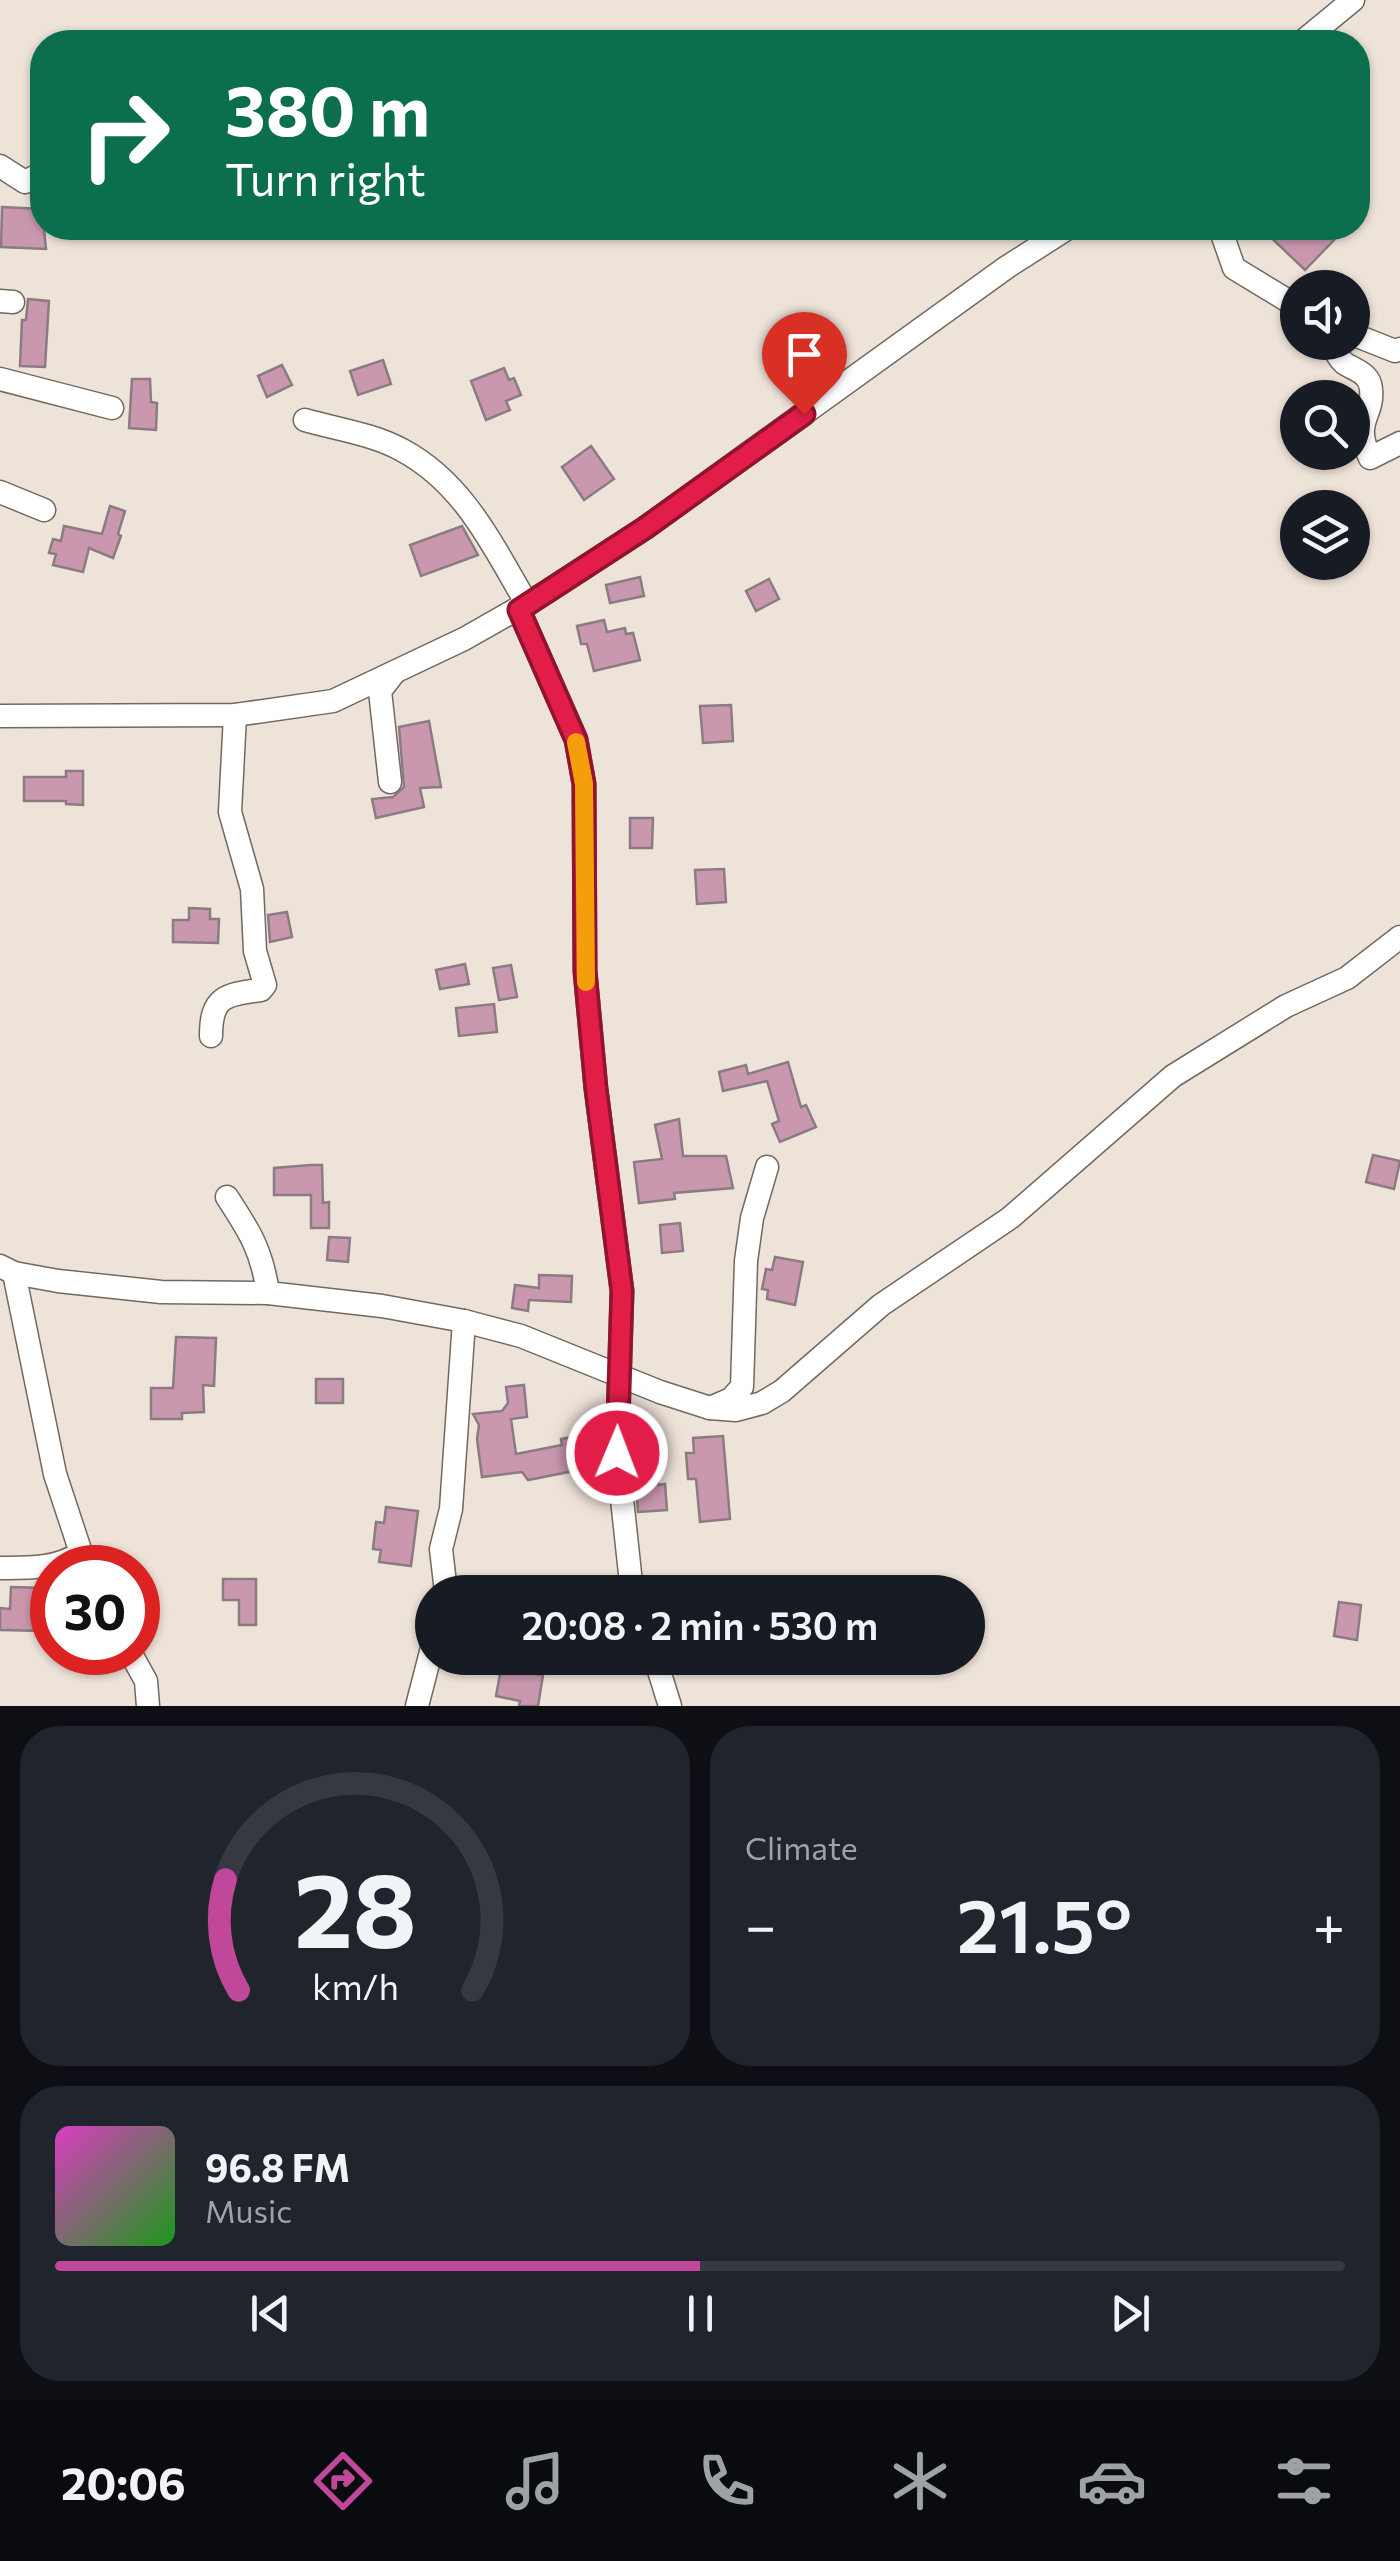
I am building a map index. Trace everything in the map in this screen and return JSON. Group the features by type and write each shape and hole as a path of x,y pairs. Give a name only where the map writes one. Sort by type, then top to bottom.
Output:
{"street":[{"path":"1317,30 1354,0"},
{"path":"0,166 25,182 30,179"},
{"path":"0,716 235,715 333,701 523,607 645,528 1007,266 1049,240"},
{"path":"1224,240 1234,268 1280,296"},
{"path":"1370,341 1400,350"},
{"path":"1341,360 1368,379 1372,390 1362,426 1370,458 1400,442"},
{"path":"0,379 112,408"},
{"path":"305,420 403,450 434,474 479,520 523,607 576,740 584,784 585,971 622,1291 617,1453 630,1575"},
{"path":"0,492 44,510"},
{"path":"390,782 380,691 396,670"},
{"path":"211,1036 211,1016 216,1005 234,993 261,990 265,985 255,951 252,889 230,812 235,715"},
{"path":"79,1545 48,1444 7,1269 160,1292 268,1293 382,1306 464,1321 521,1336 660,1392 710,1408 736,1410 762,1403 782,1391 881,1305 1010,1218 1174,1076 1286,1006 1347,978 1400,937"},
{"path":"710,1408 731,1399 742,1387 746,1261 752,1218 767,1167"},
{"path":"227,1197 256,1241 268,1293"},
{"path":"444,1575 442,1549 451,1509 464,1321"},
{"path":"0,1568 30,1568"},
{"path":"143,1675 148,1706"},
{"path":"418,1706 425,1675"},
{"path":"660,1675 670,1706"}],"building":[{"path":"2,207 30,208 30,240 45,240 46,249 1,247"},
{"path":"1274,240 1334,240 1305,270"},
{"path":"28,299 49,301 45,367 20,366 22,320 26,320"},
{"path":"383,360 391,384 358,395 350,371"},
{"path":"282,365 292,385 267,397 258,376"},
{"path":"504,368 509,380 514,378 521,395 506,401 510,410 486,420 471,381"},
{"path":"132,379 150,379 151,402 157,403 156,430 129,428"},
{"path":"591,446 614,479 584,500 562,467"},
{"path":"110,506 125,511 113,558 89,548 83,572 53,565 56,554 49,553 53,539 61,541 64,526 102,534"},
{"path":"462,526 478,555 421,576 410,545"},
{"path":"640,577 644,596 610,603 606,585"},
{"path":"769,579 779,599 756,611 746,591"},
{"path":"604,620 607,632 625,628 626,634 633,633 640,660 594,671 577,626"},
{"path":"731,705 733,741 703,743 700,706"},
{"path":"429,721 441,787 420,788 424,807 376,818 372,799 393,797 404,787 399,727"},
{"path":"66,771 83,771 83,805 24,801 24,777 66,777"},
{"path":"630,818 653,818 652,848 630,848"},
{"path":"724,869 726,902 697,904 695,870"},
{"path":"189,908 210,909 210,919 219,919 218,943 173,942 173,920 189,920"},
{"path":"287,912 292,937 270,942 268,915"},
{"path":"465,964 469,984 440,989 436,970"},
{"path":"511,965 517,997 499,1000 493,968"},
{"path":"494,1004 497,1032 459,1036 456,1008"},
{"path":"788,1062 801,1107 806,1105 816,1127 780,1142 772,1124 779,1121 767,1081 723,1091 719,1072 746,1065 748,1074"},
{"path":"679,1119 683,1156 726,1156 733,1188 674,1193 675,1199 639,1203 634,1162 662,1159 655,1125"},
{"path":"1373,1155 1400,1161 1394,1189 1366,1182"},
{"path":"322,1165 323,1203 329,1202 329,1228 311,1228 311,1195 274,1195 274,1168"},
{"path":"680,1223 683,1251 662,1253 660,1225"},
{"path":"329,1237 350,1238 348,1262 327,1260"},
{"path":"775,1257 803,1262 795,1305 767,1299 768,1290 762,1289 766,1269 772,1270"},
{"path":"539,1275 572,1276 571,1302 529,1300 528,1311 512,1308 515,1285 539,1288"},
{"path":"176,1337 216,1338 214,1386 203,1385 204,1412 182,1413 182,1419 151,1419 151,1388 173,1388"},
{"path":"316,1379 343,1379 343,1403 316,1403"},
{"path":"524,1385 527,1417 511,1419 516,1454 562,1445 561,1439 579,1436 584,1469 528,1480 522,1472 482,1477 479,1425 473,1414 502,1411 508,1403 506,1387"},
{"path":"723,1436 730,1519 700,1522 696,1479 688,1479 686,1453 694,1453 693,1438"},
{"path":"658,1479 658,1485 665,1484 667,1510 638,1512 636,1487 642,1486 642,1480"},
{"path":"386,1507 418,1511 411,1566 379,1562 381,1550 373,1549 376,1522 384,1523"},
{"path":"223,1579 256,1579 256,1625 239,1625 239,1600 223,1600"},
{"path":"11,1587 30,1588 30,1631 0,1630 0,1608 10,1609"},
{"path":"1339,1602 1361,1605 1357,1640 1334,1636"},
{"path":"500,1675 543,1675 538,1706 519,1706 520,1701 496,1696"}],"slow traffic":[{"path":"576,742 584,784 586,982"}],"route":[{"path":"617,1453 622,1291 585,971 584,784 576,740 519,610 645,528 804,414"}]}
